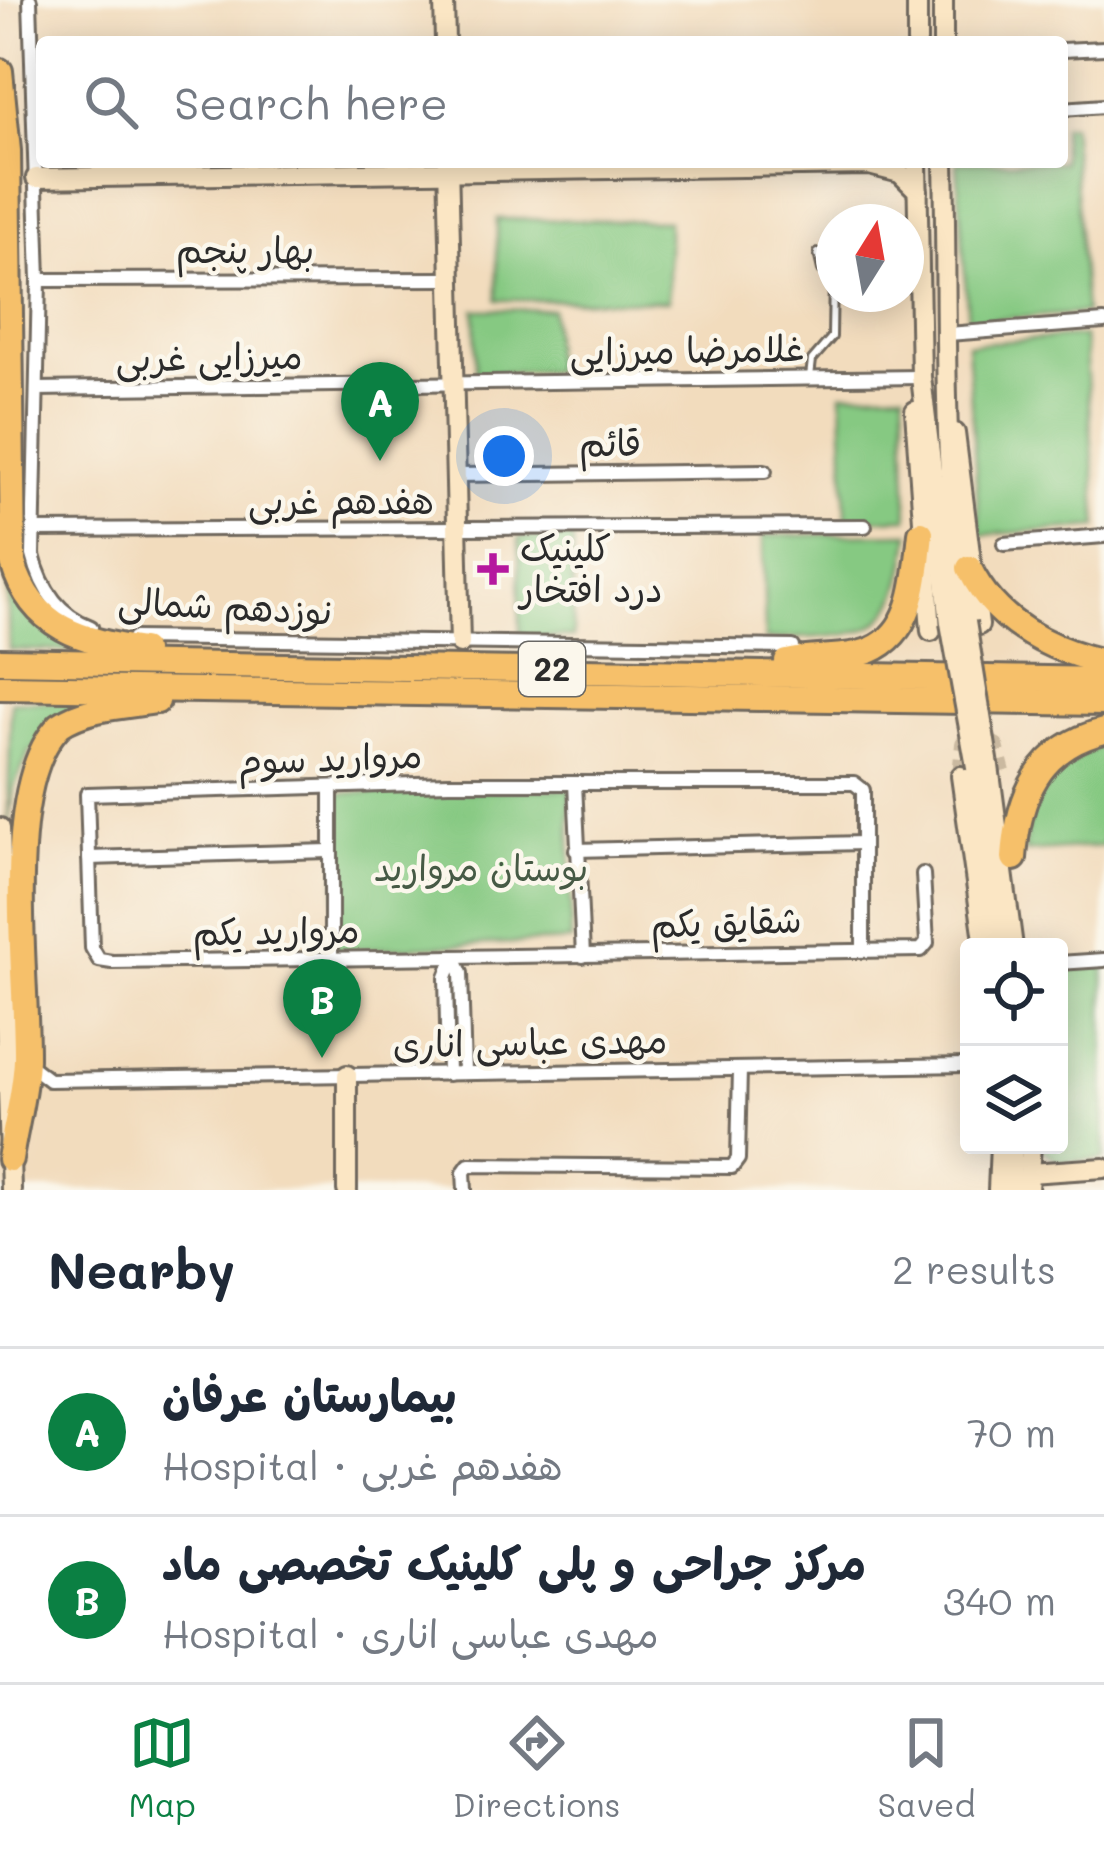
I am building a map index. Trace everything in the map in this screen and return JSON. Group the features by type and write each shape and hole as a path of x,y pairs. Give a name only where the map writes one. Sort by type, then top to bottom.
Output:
{"highway":[{"path":"0,71 8,151 10,516 20,584 40,614 66,633 103,644 234,664"},
{"path":"747,673 796,660 870,651 888,639 910,601 921,533"},
{"path":"969,568 981,593 1007,619 1050,644 1104,662"},
{"name":"22","path":"0,661 1104,680"},
{"name":"22","path":"0,687 1104,703"},
{"path":"10,1159 15,1068 15,821 26,766 48,736 82,714 206,692"},
{"path":"1014,858 1016,820 1034,777 1066,746 1104,731"}],"main road":[{"path":"444,0 446,36"},
{"path":"917,0 917,36"},
{"path":"943,0 943,36"},
{"path":"36,178 448,168 460,644"},
{"path":"881,168 900,173 918,190"},
{"path":"917,168 921,377 914,440 931,631"},
{"path":"944,168 947,489 999,938"},
{"path":"946,370 969,568 965,623"},
{"path":"921,377 965,623"},
{"path":"982,770 1014,858 1025,938"},
{"path":"982,770 985,938"},
{"path":"982,770 1011,938"},
{"path":"0,828 15,1068"},
{"path":"346,1075 347,1190"},
{"path":"987,1190 989,1154"},
{"path":"998,1190 1000,1154"},
{"path":"1010,1190 1012,1154"},
{"path":"10,1159 11,1190"},
{"path":"1029,1182 1104,1168"}],"street":[{"name":"نوزدهم شمالی","path":"30,0 36,63"},
{"path":"1068,50 1104,48"},
{"path":"1068,109 1104,106"},
{"name":"نوزدهم شمالی","path":"36,168 39,280 33,530 40,579 58,606 80,623 124,637 163,639 793,647"},
{"name":"بهار پنجم","path":"39,280 451,279"},
{"path":"948,334 1104,322"},
{"name":"غلامرضا میرزایی","path":"454,383 921,377"},
{"name":"میرزایی غربی","path":"38,389 454,383"},
{"name":"قائم","path":"456,475 765,470"},
{"name":"هفدهم غربی","path":"33,530 457,532 865,526"},
{"path":"1004,544 1104,536"},
{"path":"575,783 583,956"},
{"name":"مروارید سوم","path":"88,858 87,794 575,783 860,786 863,844"},
{"path":"331,790 331,960"},
{"path":"576,850 863,844 863,949"},
{"path":"88,858 329,851"},
{"name":"مروارید یکم","path":"88,858 92,948 98,960 454,957"},
{"name":"شقایق یکم","path":"454,957 926,947 922,874"},
{"path":"454,957 461,973 464,1073"},
{"path":"448,1074 446,977 454,957"},
{"path":"1068,962 1104,960"},
{"name":"مهدی عباسی اناری","path":"15,1068 49,1080 960,1065"},
{"path":"465,1190 464,1172 470,1165 732,1167 738,1159 740,1069"}],"lane":[{"path":"810,379 812,360 832,337 832,312"}],"green space":[{"path":"1068,125 1085,313 968,321 957,168 1068,168"},
{"path":"497,219 668,221 668,301 497,300"},
{"path":"552,309 553,371 476,373 475,310"},
{"path":"1084,336 1098,527 980,535 967,344"},
{"path":"904,391 908,518 846,520 842,393"},
{"path":"910,533 896,597 885,616 852,633 765,640 763,536"},
{"path":"519,538 573,538 573,637 520,637"},
{"path":"7,562 12,581 132,652 9,650"},
{"path":"11,701 131,703 30,751 14,787 8,824"},
{"path":"1104,744 1104,846 1025,852 1031,814 1046,784 1071,761"},
{"name":"بوستان مروارید","path":"570,789 571,941 335,950 339,793"},
{"path":"1104,966 1104,1159 1059,1162 1049,1154 1068,1154 1068,968"}],"tunnel":[{"path":"961,776 964,744 981,740 995,746 1002,772"}],"place":[{"name":"بیمارستان عرفان","path":"380,461"},
{"name":"کلینیک درد افتخار","path":"493,569"},
{"name":"مرکز جراحی و پلی کلینیک تخصصی ماد","path":"322,1058"}]}
